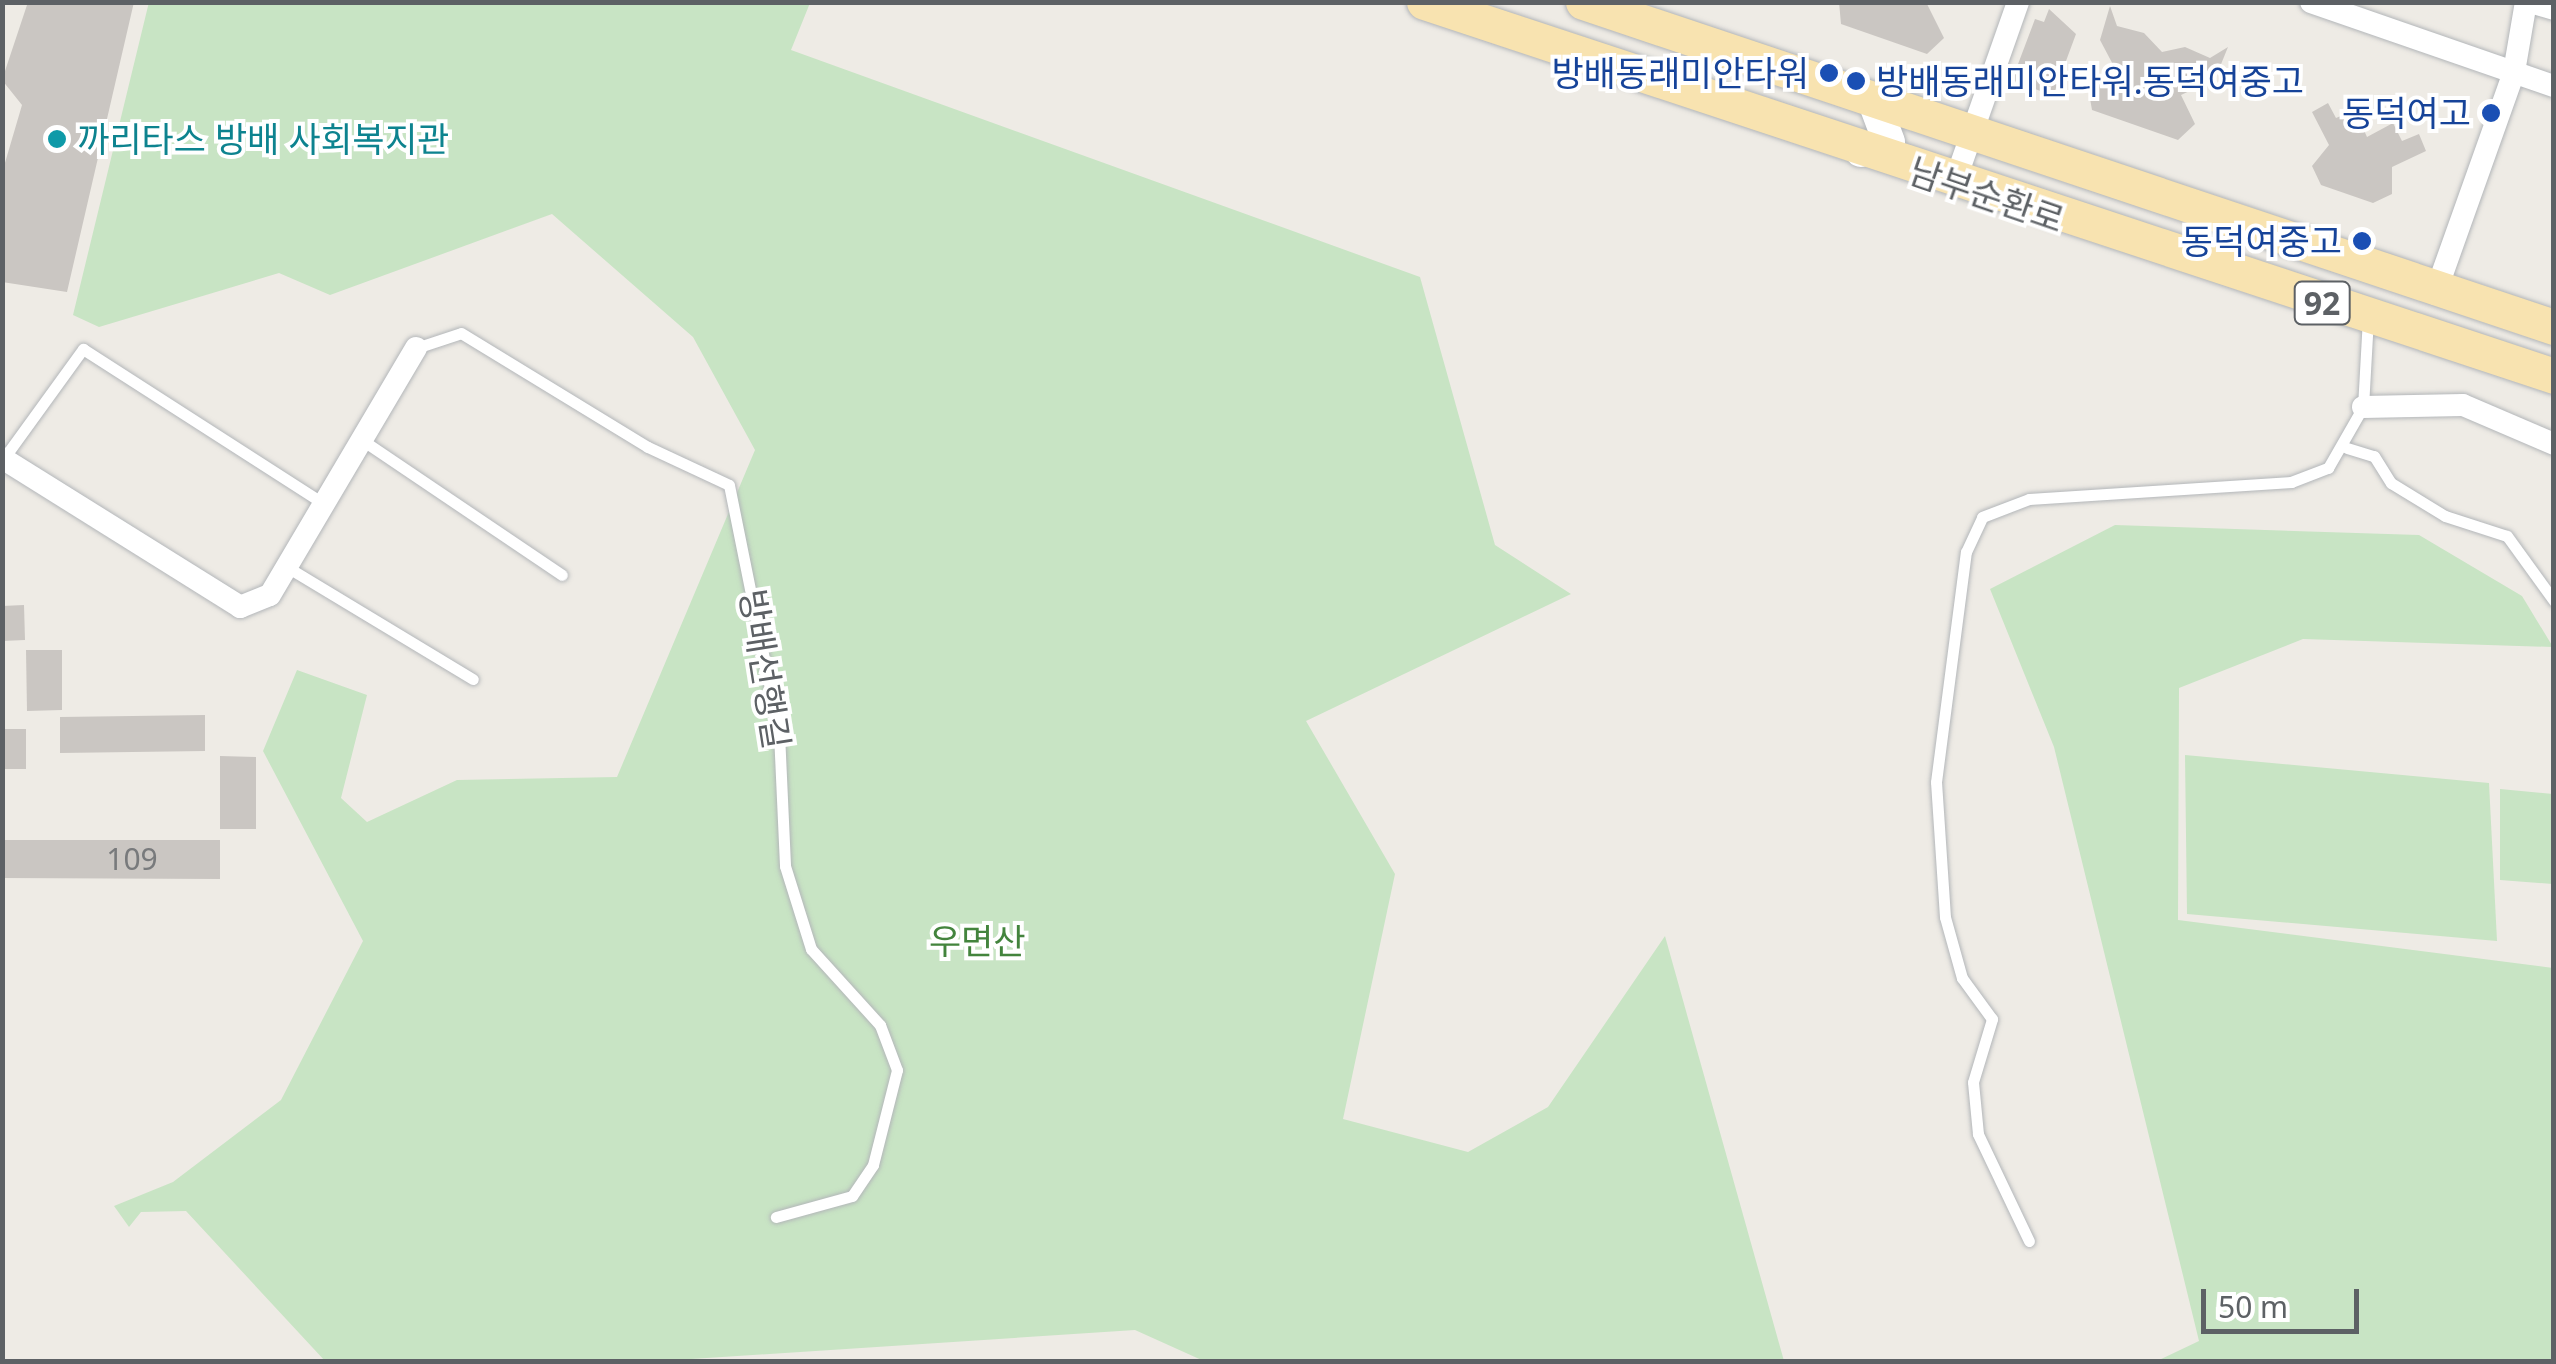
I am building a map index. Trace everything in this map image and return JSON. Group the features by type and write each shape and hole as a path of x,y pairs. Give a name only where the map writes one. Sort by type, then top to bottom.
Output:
{"main road":[{"name":"남부순환로","path":"1424,2 2092,230 2554,376"},
{"name":"남부순환로","path":"1582,2 2435,294 2554,328"},
{"path":"1860,152 1889,142 1874,102"},
{"path":"2092,230 2073,200 2082,186 2110,182"}],"street":[{"path":"1954,184 2018,2"},
{"path":"2311,2 2554,86"},
{"path":"2435,294 2514,72 2528,2 2554,9"},
{"name":"방배선행길","path":"3,458 240,607 270,595 416,348"},
{"path":"2362,407 2463,405 2554,444"}],"lane":[{"path":"2029,1242 1975,1121 1972,1082 1992,1019 1962,978 1947,938 1936,782 1966,552 1982,517 2030,499 2291,482 2328,468 2347,448 2362,407 2368,318"},
{"name":"방배선행길","path":"416,348 461,333 648,447 729,485 779,733 785,866 811,950 880,1025 898,1070 872,1165 852,1196 776,1217"},
{"name":"방배선행길","path":"3,458 84,349 324,504"},
{"path":"362,440 562,575"},
{"path":"2347,448 2374,456 2391,483 2445,516 2506,536 2554,600"},
{"path":"287,567 473,679"}],"green space":[{"name":"우면산","path":"149,2 810,3 791,50 1420,277 1495,545 1571,594 1306,721 1395,874 1343,1119 1468,1152 1548,1107 1665,936 1784,1361 1206,1362 1135,1330 646,1362 325,1361 186,1211 141,1212 129,1227 114,1206 173,1182 281,1100 363,941 263,751 297,670 367,695 341,798 367,822 457,780 617,777 755,450 693,337 552,214 330,295 279,273 99,327 73,315"},
{"path":"2115,525 2419,535 2522,596 2553,647 2303,639 2179,688 2178,920 2553,968 2553,1361 2157,1361 2199,1341 2054,747 1990,589"},
{"path":"2185,755 2489,783 2497,941 2187,914"},
{"path":"2500,789 2553,794 2553,884 2500,880"}],"building":[{"name":"까리타스 방배 사회복지관","path":"28,2 134,2 67,292 2,282 2,173 22,105 2,80"},
{"path":"1839,2 1926,2 1944,38 1927,54 1841,24"},
{"path":"2110,6 2117,26 2144,33 2162,52 2185,47 2210,58 2228,47 2215,79 2181,95 2195,124 2178,140 2092,110 2088,87 2118,74 2100,40"},
{"path":"2049,9 2076,34 2053,96 2012,80 2035,19 2044,22"},
{"path":"2328,103 2336,118 2355,110 2367,137 2393,123 2402,141 2419,134 2426,151 2392,167 2392,194 2373,203 2321,185 2312,166 2329,145 2312,112"},
{"path":"24,605 25,640 2,641 2,606"},
{"path":"26,650 62,650 62,710 27,711"},
{"path":"205,715 205,751 60,753 60,717"},
{"path":"2,729 26,729 26,769 2,769"},
{"path":"220,756 256,757 256,829 220,829"},
{"path":"2,840 220,840 220,879 2,878"}],"place":[{"name":"방배동래미안타워","path":"1829,73"},
{"name":"방배동래미안타워.동덕여중고","path":"1856,81"},
{"name":"동덕여고","path":"2491,113"},
{"name":"까리타스 방배 사회복지관","path":"57,139"},
{"name":"동덕여중고","path":"2362,241"}]}
